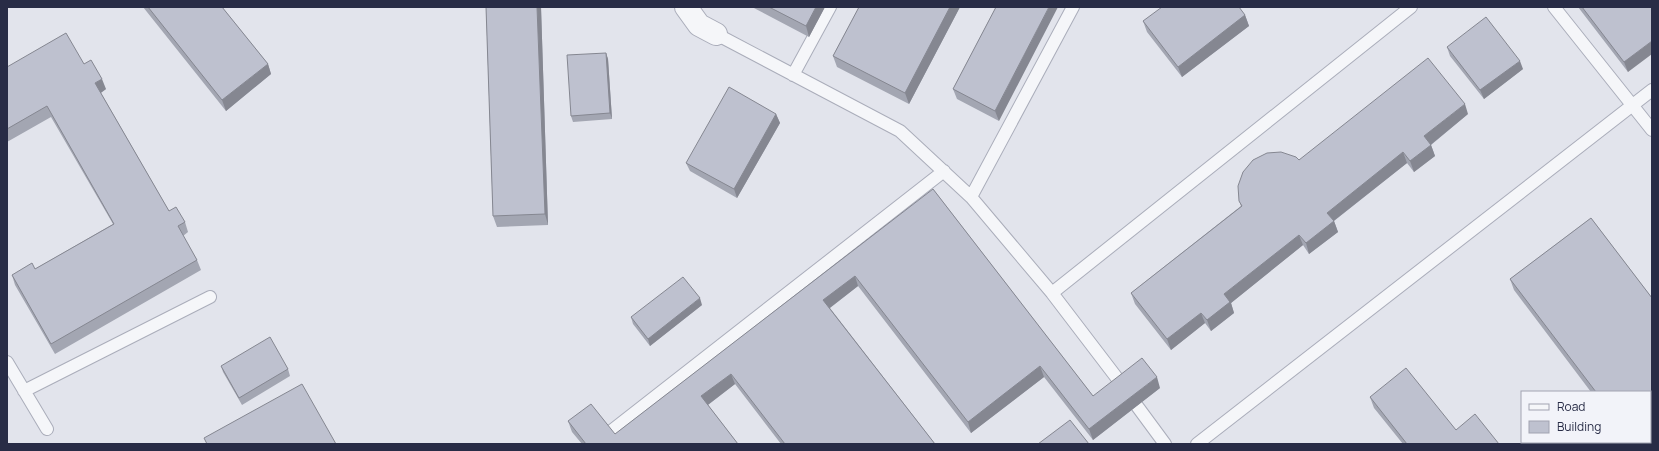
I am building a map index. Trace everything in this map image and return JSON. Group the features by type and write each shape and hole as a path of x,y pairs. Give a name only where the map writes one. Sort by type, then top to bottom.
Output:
{"street":[{"path":"686,7 699,25 716,34"}],"lane":[{"path":"794,75 830,7"},
{"path":"971,197 1073,7"},
{"path":"1052,292 1411,7"},
{"path":"1554,7 1652,130"},
{"path":"716,34 900,131 971,197 1052,292 1123,386"},
{"path":"1197,444 1652,90"},
{"path":"610,432 944,171"},
{"path":"24,391 210,297"},
{"path":"7,362 46,429"},
{"path":"1137,406 1165,444"}],"building":[{"path":"148,7 222,7 268,64 222,100"},
{"path":"486,7 537,7 545,214 493,216"},
{"path":"769,7 816,7 806,26"},
{"path":"859,7 950,7 905,93 833,56"},
{"path":"996,7 1049,7 995,111 953,89"},
{"path":"1162,7 1239,7 1245,15 1178,67 1143,21"},
{"path":"1582,7 1652,7 1652,41 1624,62"},
{"path":"1486,17 1520,61 1480,90 1447,47"},
{"path":"66,33 84,64 91,60 102,79 95,83 169,211 176,207 185,222 178,226 197,260 51,344 12,275 32,263 35,269 114,224 47,106 7,129 7,67"},
{"path":"606,53 610,113 571,116 567,55"},
{"path":"1428,58 1465,104 1424,136 1431,145 1410,161 1403,152 1327,213 1334,221 1306,243 1299,235 1224,294 1230,302 1207,320 1201,313 1167,339 1131,293 1242,206 1239,201 1238,186 1243,172 1253,160 1267,153 1281,152 1296,157 1299,160"},
{"path":"729,87 776,114 734,189 686,163"},
{"path":"933,189 1093,396 1142,358 1157,377 1089,429 1040,366 968,422 855,276 823,300 935,444 785,444 731,374 701,396 738,444 586,444 568,421 591,404 615,434"},
{"path":"1591,218 1652,298 1652,444 1610,443 1651,443 1651,391 1595,391 1510,279"},
{"path":"683,277 700,298 648,339 631,317"},
{"path":"270,337 288,369 239,398 221,366"},
{"path":"1406,368 1456,430 1475,414 1499,444 1407,444 1370,397"},
{"path":"302,384 336,444 207,444 204,438"},
{"path":"1070,420 1089,444 1038,444"}]}
